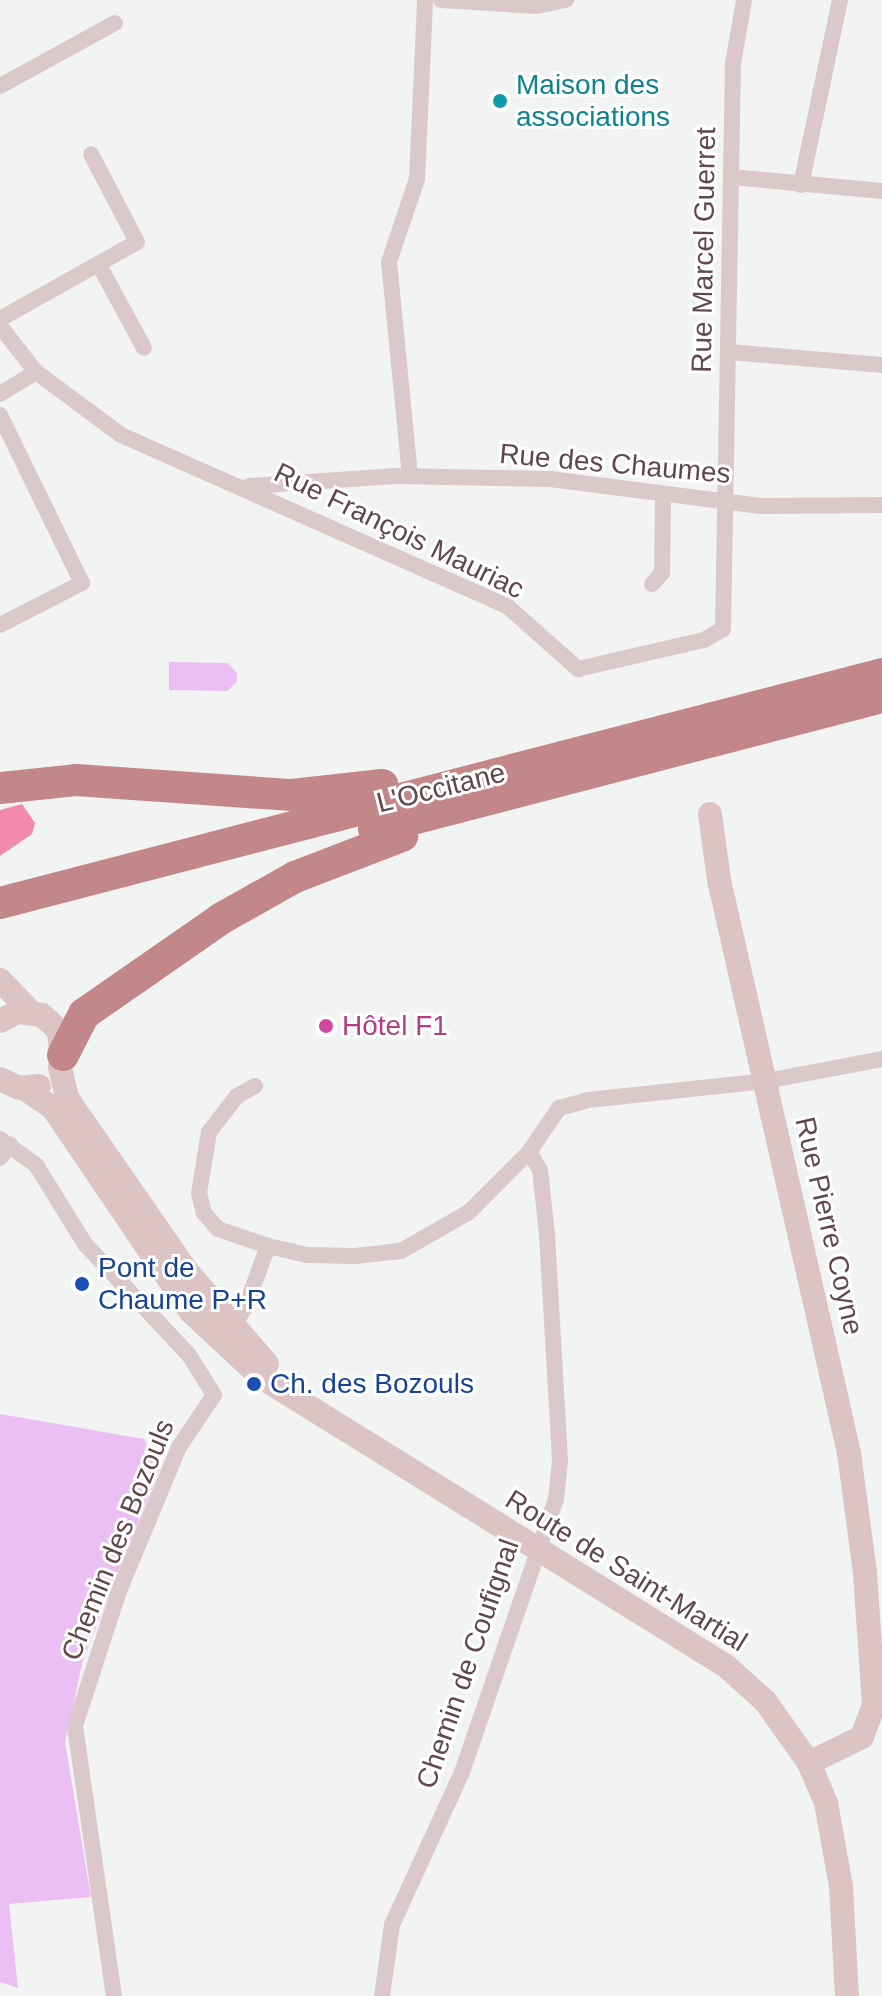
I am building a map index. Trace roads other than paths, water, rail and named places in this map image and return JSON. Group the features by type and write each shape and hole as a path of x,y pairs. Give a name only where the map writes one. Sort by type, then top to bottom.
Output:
{"highway":[{"name":"L'Occitane","path":"509,783 882,674"},
{"name":"L'Occitane","path":"6,913 509,783 882,697"},
{"path":"0,788 76,780 292,795 444,774 509,783"},
{"path":"61,1061 84,1014 258,896 365,847 441,824 509,783"}],"main road":[{"name":"Rue Pierre Coyne","path":"710,814 719,880 849,1453 874,1705 862,1737 809,1763"},
{"name":"Route de Saint-Martial","path":"0,980 30,1011 52,1022 63,1043 61,1061 67,1098 209,1301 308,1406"},
{"path":"0,1021 30,1011"},
{"path":"11,1089 45,1083 61,1061"},
{"name":"Route de Saint-Martial","path":"11,1089 53,1108 148,1251 206,1329 261,1377 726,1666 765,1701 809,1763 836,1842 847,1996"},
{"path":"148,1251 213,1324 232,1327"}],"street":[{"path":"410,476 389,262 417,179 425,0"},
{"path":"441,0 537,6 566,0"},
{"name":"Rue Marcel Guerret","path":"728,501 733,64 744,0"},
{"path":"801,185 840,0"},
{"path":"0,86 115,23"},
{"path":"0,319 137,242 91,154"},
{"path":"731,177 882,191"},
{"path":"99,265 144,348"},
{"name":"Rue François Mauriac","path":"0,326 36,372 121,435 247,487 507,606 578,669 704,640 723,629 728,501"},
{"path":"729,352 882,365"},
{"path":"0,394 36,372"},
{"path":"0,415 82,583 0,625"},
{"name":"Rue des Chaumes","path":"247,487 410,476 550,479 663,497 762,506 882,505"},
{"path":"652,584 662,573 663,497"},
{"path":"255,1086 237,1096 209,1132 199,1193 204,1213 218,1229 306,1255 401,1251 469,1212 529,1152 559,1108 588,1100 766,1081 882,1059"},
{"path":"0,1158 5,1141"},
{"name":"Chemin des Bozouls","path":"5,1141 36,1165 85,1244 189,1355 214,1395 179,1447 119,1591 75,1726 114,1996"},
{"name":"Chemin de Coufignal","path":"382,1996 392,1925 462,1772 556,1499 560,1460 547,1234 540,1170 529,1152"},
{"path":"232,1327 268,1246"},
{"path":"209,1301 229,1305 250,1289"}],"place":[{"name":"Maison des associations","path":"500,101"},
{"name":"Hôtel F1","path":"326,1026"},
{"name":"Pont de Chaume P+R","path":"82,1284"},
{"name":"Ch. des Bozouls","path":"254,1384"}]}
